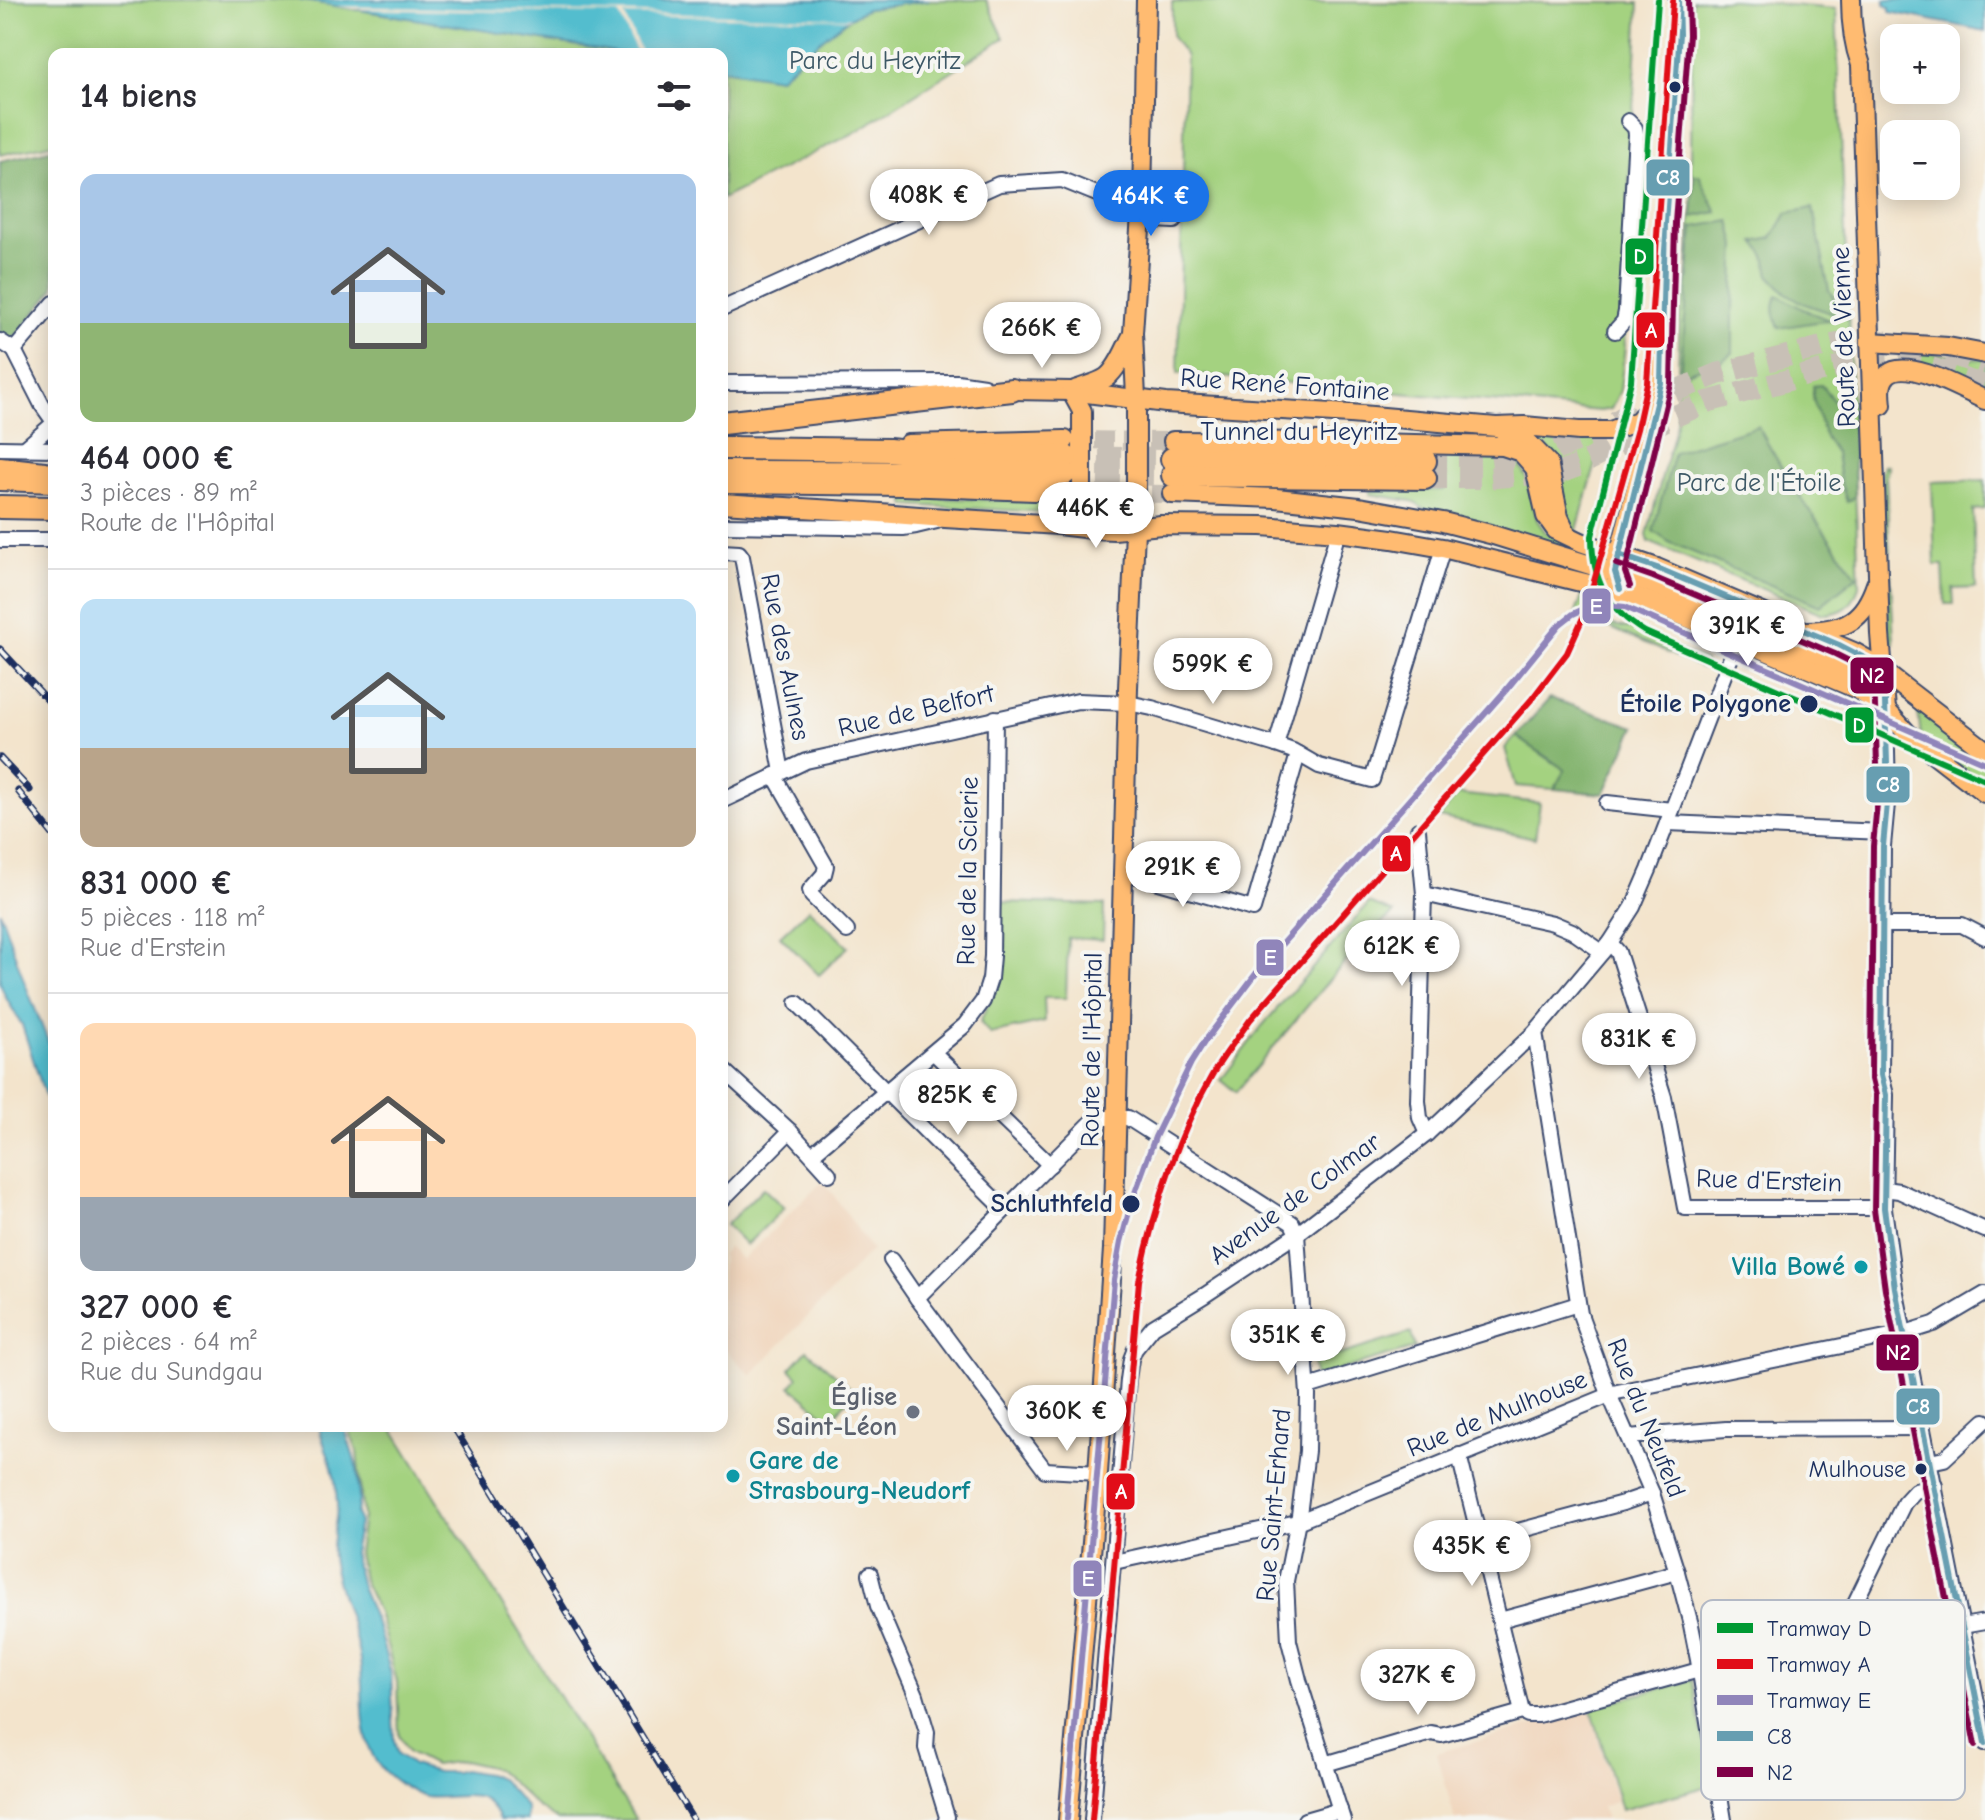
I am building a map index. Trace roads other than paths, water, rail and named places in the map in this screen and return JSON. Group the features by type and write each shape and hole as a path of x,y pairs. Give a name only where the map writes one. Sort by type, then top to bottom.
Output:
{"highway":[{"path":"728,422 1012,390"},
{"path":"728,448 889,450 1065,466"},
{"path":"728,472 833,473 1065,466"},
{"name":"Tunnel du Heyritz","path":"1173,467 1425,469"},
{"path":"0,479 48,481"},
{"path":"3,513 48,511"}],"main road":[{"path":"1136,398 1133,333 1141,212 1146,0"},
{"path":"1621,592 1617,564 1660,388 1665,223 1679,34 1678,0"},
{"name":"Route de Vienne","path":"1851,1 1854,45 1861,65 1873,467 1886,710"},
{"path":"1058,525 1077,514 1082,505 1082,411 1071,391 1109,375 1133,333"},
{"path":"1870,342 1948,347 1985,354"},
{"path":"1873,467 1884,457 1881,388 1888,374 1905,368 1920,371 1985,400"},
{"name":"Rue René Fontaine","path":"1012,390 1071,391 1166,403 1579,431 1615,430 1638,421 1654,402 1660,388"},
{"name":"Route de l'Hôpital","path":"1098,1473 1108,1333 1117,1118 1135,527 1136,398"},
{"path":"1496,427 1524,438 1548,463 1559,517 1567,536"},
{"path":"1173,467 1326,442 1503,446 1521,452 1535,468 1549,523 1617,564"},
{"path":"0,466 48,472"},
{"path":"728,484 902,486 1065,466"},
{"path":"1173,467 1276,498 1359,507 1455,525 1617,564 1657,568 1752,630 1875,700 1907,733 1985,793"},
{"path":"728,503 1114,530 1161,525 1262,526 1392,539 1443,548 1621,592 1752,630 1859,672 1873,675 1884,672"},
{"path":"1752,630 1821,631 1854,620 1870,600 1878,578"},
{"path":"1805,631 1868,660 1985,750"},
{"path":"1068,1820 1098,1473"}],"street":[{"path":"1620,326 1636,134 1628,121"},
{"path":"728,306 999,184 1062,180 1155,220 1174,221"},
{"path":"14,350 48,310"},
{"path":"0,341 14,350 48,414"},
{"path":"728,383 957,382 1012,390"},
{"path":"25,448 48,427"},
{"path":"0,448 48,449"},
{"path":"728,525 903,528 945,518"},
{"path":"1276,745 1338,532"},
{"path":"0,540 48,540"},
{"name":"Rue de Belfort","path":"728,798 796,764 821,757 1078,701 1128,703 1152,708 1276,745 1319,766 1372,780 1443,548"},
{"name":"Rue des Aulnes","path":"728,552 739,553 742,557 778,774 826,866 824,874 810,890 812,896 847,931"},
{"name":"Avenue de Colmar","path":"1092,1820 1128,1380 1135,1349 1153,1327 1297,1234 1427,1134 1535,1032 1606,947 1633,907 1729,662 1752,630"},
{"path":"1886,710 1888,793 1884,832 1881,1075 1886,1095 1884,1208 1895,1288 1957,1600"},
{"name":"Rue de la Scierie","path":"812,1154 962,1029 983,1001 990,979 992,956 995,718"},
{"path":"1124,872 1253,909 1298,754"},
{"path":"1607,803 1670,817 1884,832"},
{"path":"1418,830 1424,894 1418,1101 1420,1118 1427,1134"},
{"path":"1424,894 1553,923 1606,947"},
{"path":"1882,925 1962,925 1985,937"},
{"name":"Rue d'Erstein","path":"1606,947 1618,952 1664,1097 1685,1208 1884,1208"},
{"path":"797,1003 1004,1209"},
{"name":"Rue du Neufeld","path":"1535,1032 1583,1324 1652,1493 1691,1625 1701,1682"},
{"path":"934,1053 1050,1165"},
{"path":"728,1077 790,1131 829,1174"},
{"path":"917,1298 1091,1123 1101,1118 1128,1118 1287,1219 1297,1234"},
{"path":"728,1194 790,1131"},
{"path":"1884,1189 1899,1191 1985,1230"},
{"name":"Rue Saint-Erhard","path":"1297,1234 1308,1387 1307,1451 1286,1581 1289,1641 1341,1815"},
{"path":"891,1260 1045,1470 1098,1473"},
{"name":"Rue de Mulhouse","path":"1114,1562 1297,1522 1609,1394 1905,1333 1934,1324 1985,1294"},
{"path":"1308,1387 1578,1304"},
{"path":"1930,1462 1944,1459 1985,1421"},
{"path":"1628,1437 1726,1429 1923,1428"},
{"path":"1459,1455 1522,1712"},
{"path":"1856,1600 1904,1503 1915,1491 1935,1486"},
{"path":"1480,1541 1652,1493"},
{"path":"1500,1620 1677,1572"},
{"path":"870,1574 878,1606 916,1695 927,1732 926,1748 946,1820"},
{"path":"1965,1625 1985,1622"},
{"path":"1965,1637 1980,1693 1985,1743"},
{"path":"1325,1764 1431,1733 1441,1735 1522,1712 1538,1715 1699,1670"},
{"name":"Rue du Neufeld","path":"1721,1800 1724,1820"},
{"path":"1305,1820 1341,1815"}],"water":[{"path":"299,0 929,0 867,9 821,40 779,78 728,70 728,48 591,48"},
{"path":"1885,0 1985,0 1985,31 1890,12"},
{"path":"0,911 48,1041 48,1103 22,1025 0,982"},
{"path":"320,1432 346,1432 357,1468 359,1522 353,1553 361,1587 378,1628 391,1674 394,1740 398,1754 413,1765 437,1772 463,1770 502,1780 527,1808 527,1820 499,1820 493,1808 478,1797 437,1798 420,1795 386,1773 371,1752 363,1717 359,1654 332,1557 336,1487"}],"tunnel":[{"path":"1425,461 1484,460 1553,451 1594,435 1646,403 1717,374 1860,340 1891,342"},
{"path":"1948,353 1985,366"},
{"path":"1425,478 1484,478 1562,472 1707,402 1861,363 1891,362 1928,367 1985,386"},
{"path":"1068,440 1173,441"},
{"path":"1066,457 1172,459"},
{"path":"1065,473 1173,475"},
{"path":"1070,493 1172,494"}],"railway":[{"path":"0,649 48,701"},
{"path":"0,758 30,790"},
{"path":"18,791 48,828"},
{"path":"457,1432 693,1820"}],"tram line":[{"name":"D","path":"1658,0 1631,381 1592,536 1595,566 1604,592 1621,613 1645,632 1985,780"},
{"name":"A","path":"1092,1820 1139,1281 1167,1176 1198,1101 1220,1062 1250,1020 1531,700 1567,653 1585,613 1647,383 1673,1"},
{"name":"E","path":"1067,1819 1114,1280 1121,1242 1155,1137 1191,1063 1258,971 1506,690 1559,625 1588,607 1625,607 1985,763"}],"place":[{"name":"Étoile Polygone","path":"1809,704"},
{"name":"Schluthfeld","path":"1131,1204"},
{"name":"Villa Bowé","path":"1861,1267"},
{"name":"Église Saint-Léon","path":"913,1412"},
{"name":"Mulhouse","path":"1921,1469"},
{"name":"Gare de Strasbourg-Neudorf","path":"733,1476"}],"park label":[{"name":"Parc du Heyritz","path":"875,61"},
{"name":"Parc de l'Étoile","path":"1759,483"}]}
